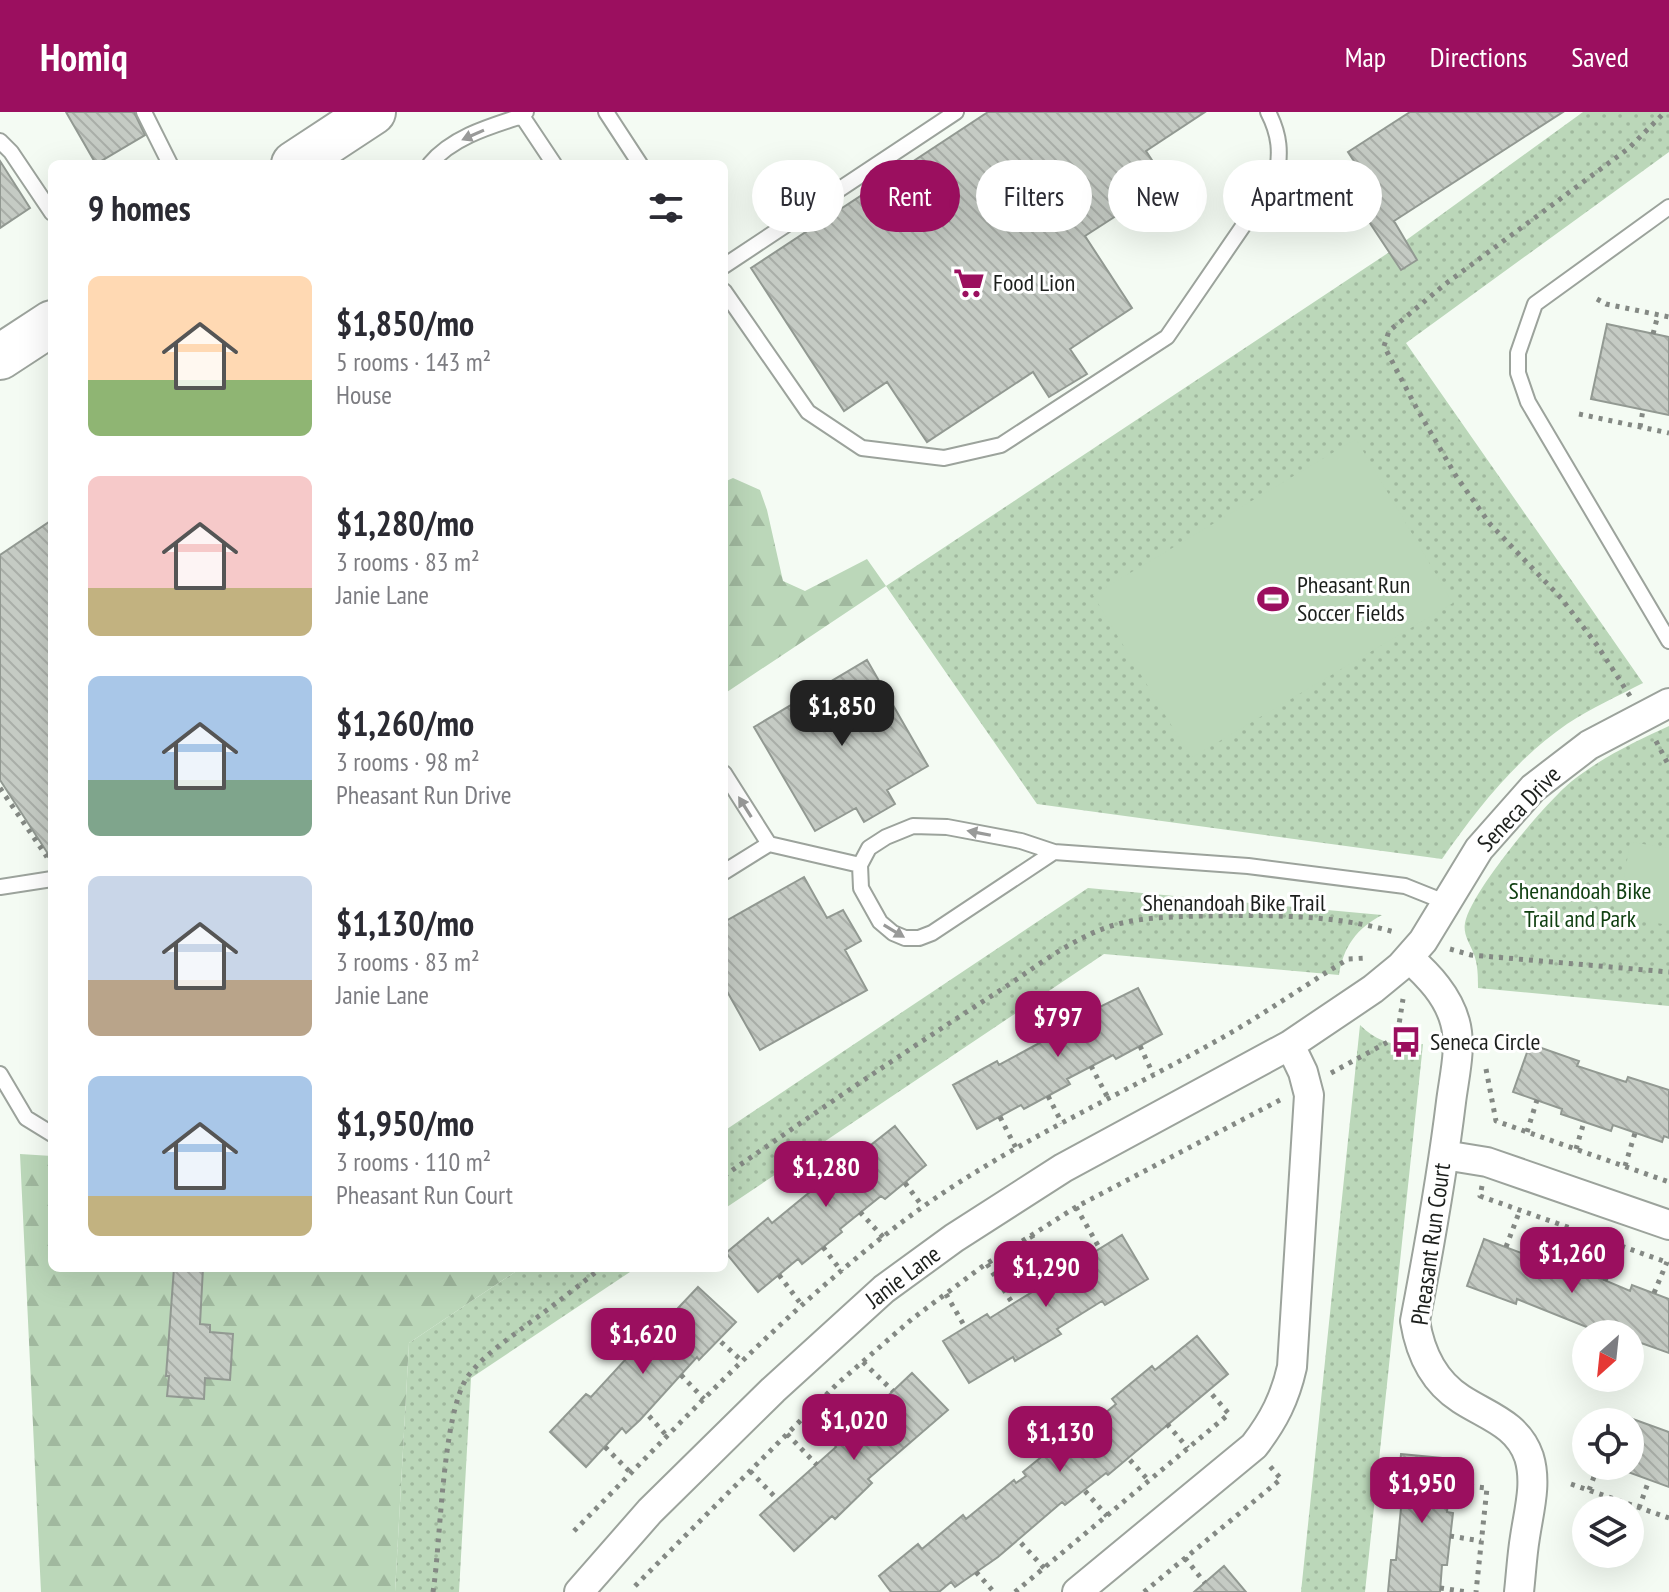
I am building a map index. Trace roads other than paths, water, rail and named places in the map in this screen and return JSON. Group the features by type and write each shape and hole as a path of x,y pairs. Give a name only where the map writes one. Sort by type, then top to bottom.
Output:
{"main road":[{"path":"303,160 333,146 373,112"},
{"path":"0,357 48,326"}],"street":[{"name":"Seneca Drive","path":"1416,950 1479,849 1533,788 1589,745 1669,703"},
{"name":"Janie Lane","path":"579,1592 650,1511 773,1390 884,1289 966,1230 1063,1168 1290,1045 1373,989 1416,950"},
{"name":"Pheasant Run Court","path":"1416,950 1443,994 1456,1026 1457,1050 1444,1155 1415,1321 1418,1337 1433,1372 1448,1389 1507,1425 1517,1435 1529,1458 1533,1489 1519,1592"},
{"path":"1077,1592 1254,1446 1272,1422 1285,1396 1292,1367 1309,1095 1303,1072 1290,1045"},
{"path":"1444,1155 1487,1162 1669,1225"}],"lane":[{"path":"144,112 168,160"},
{"path":"606,112 637,160"},
{"path":"728,263 956,112"},
{"path":"728,297 808,412 862,448 944,458 1001,445 1167,337 1276,178 1281,153 1275,125 1268,112"},
{"path":"433,160 464,138 524,114 552,160"},
{"path":"0,141 11,152 48,207"},
{"path":"1669,207 1535,304 1518,353 1518,373 1528,402 1669,641"},
{"path":"728,779 769,844 860,865"},
{"path":"1054,852 932,933 919,938 905,938 880,922 861,888 860,865 869,848 913,826 962,829 1021,841 1054,852 1248,866 1405,886 1445,902"},
{"path":"728,870 769,844"},
{"path":"0,887 48,880"},
{"path":"0,1074 26,1118 48,1132"}],"place":[{"name":"Food Lion","path":"969,283"},
{"name":"Pheasant Run Soccer Fields","path":"1273,599"},
{"name":"Seneca Circle","path":"1406,1042"}],"park label":[{"name":"Shenandoah Bike Trail and Park","path":"1580,905"}]}
